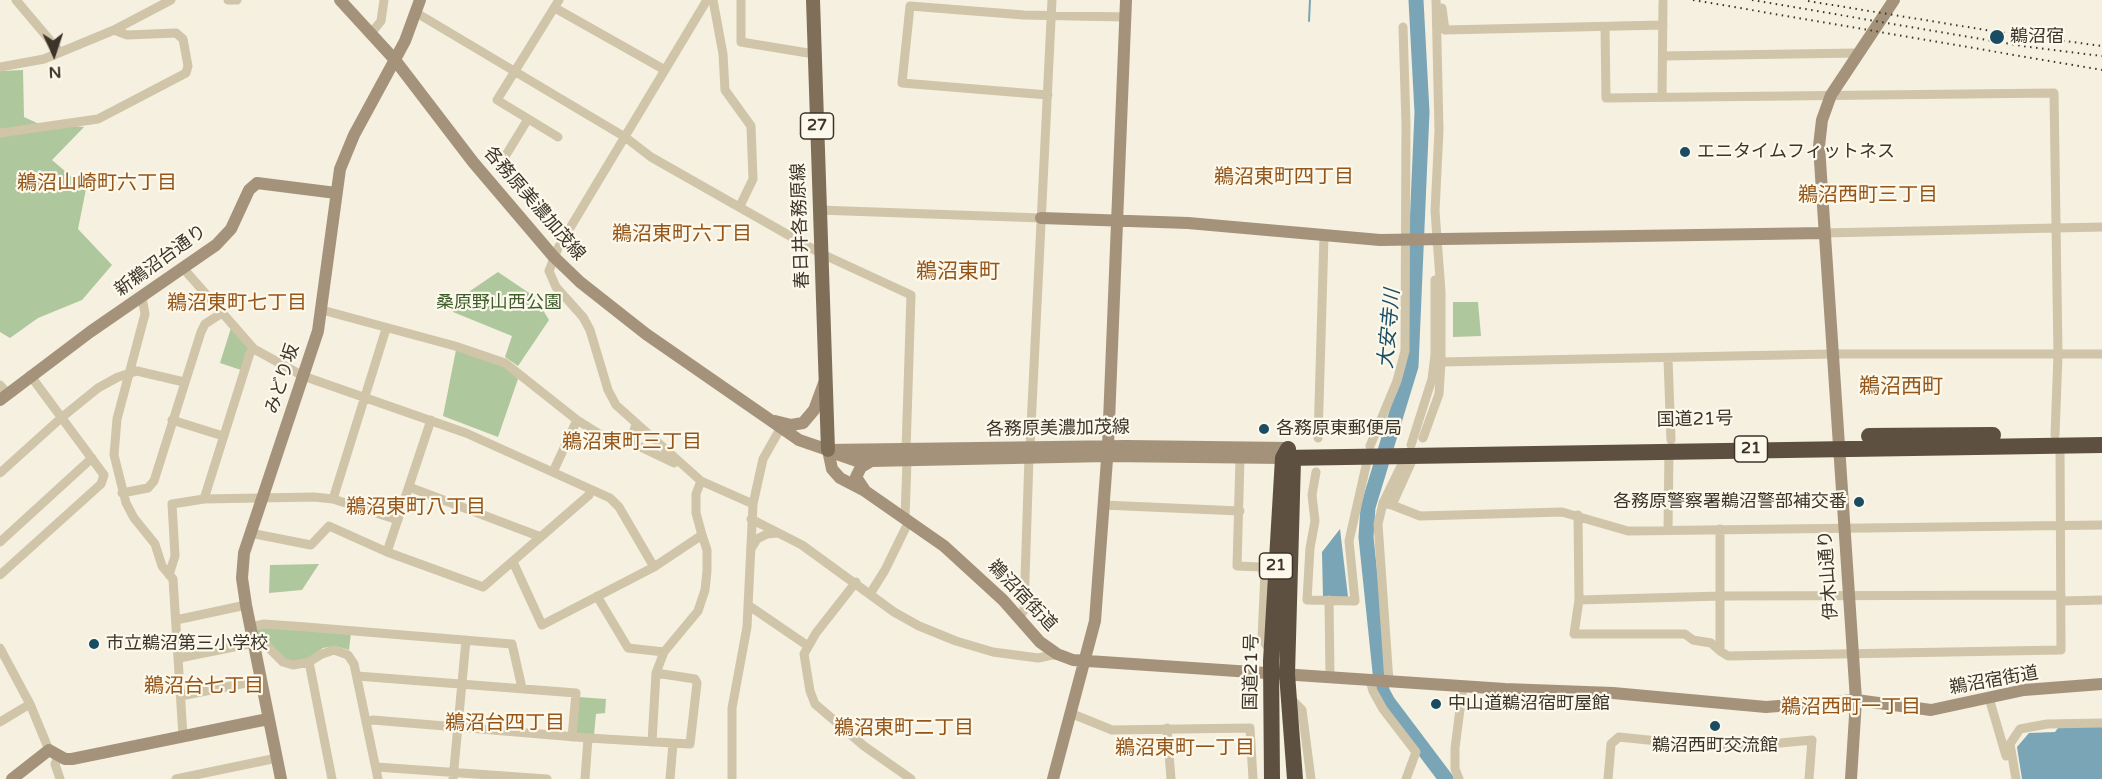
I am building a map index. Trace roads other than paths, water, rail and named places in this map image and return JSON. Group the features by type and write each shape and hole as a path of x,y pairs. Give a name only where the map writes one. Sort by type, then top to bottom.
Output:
{"highway":[{"name":"国道21号","path":"2057,440 2102,434"},
{"name":"国道21号","path":"1288,454 1837,442 2057,440 2102,445"},
{"path":"1293,494 1307,468 1347,462 1369,453"},
{"name":"国道21号","path":"1288,454 1293,494 1287,674 1295,779"},
{"name":"国道21号","path":"1272,772 1271,652 1288,454"}],"main road":[{"name":"春日井各務原線","path":"813,0 828,450"}],"street":[{"path":"16,0 58,51"},
{"path":"0,67 44,59 58,51 114,30 171,0"},
{"path":"228,0 237,0"},
{"name":"各務原美濃加茂線","path":"340,0 372,32 395,60 473,162 553,256 580,282 760,415 806,443 842,457 871,461 907,455"},
{"path":"372,32 381,21 384,0"},
{"path":"707,0 553,256 549,271 556,287 583,317 590,330 616,405 681,466 701,481 753,504"},
{"path":"713,0 723,54 725,90 751,126 753,179 740,206"},
{"path":"741,0 741,42 814,54"},
{"path":"1019,618 1024,610 1029,452 1052,0"},
{"path":"1053,779 1095,621 1107,451 1126,0"},
{"path":"1438,0 1445,30 1663,25"},
{"path":"1409,450 1439,394 1442,292 1435,240 1439,130 1438,0"},
{"name":"伊木山通り","path":"1851,779 1856,700 1819,146 1822,120 1831,95 1894,0"},
{"path":"1662,97 1663,2"},
{"path":"558,137 497,100 557,4 665,70"},
{"path":"417,6 515,70 625,137 651,157 820,253 911,295 907,519 885,570 870,594"},
{"name":"みどり坂","path":"281,779 246,605 242,578 244,553 264,498 322,310 336,194 347,152 395,60 417,6"},
{"path":"1048,95 902,83 910,6 1125,17"},
{"path":"1316,472 1312,495 1315,521 1310,548 1307,600 1355,601 1349,542 1369,453 1397,381 1405,351 1407,240 1403,27"},
{"path":"1578,515 1579,600 1574,634 1685,634 1693,640 1711,643 1728,656 2061,650 2054,93 1606,98 1605,27"},
{"path":"0,133 98,119 186,73 188,66 183,39 176,33 127,35 114,30"},
{"path":"1663,56 1857,53"},
{"path":"506,154 528,119"},
{"name":"新鵜沼台通り","path":"2,393 216,245 231,229 249,190 257,183 336,194"},
{"path":"819,210 1118,219 1205,224 1324,237 1407,240 2102,228"},
{"path":"1318,438 1324,237"},
{"path":"1406,779 1416,752 1383,709 1373,691 1379,681 1378,524 1409,450 1432,379 1435,355 1435,264 1438,256"},
{"path":"183,268 254,349 303,375 431,420 610,498 619,507 654,567"},
{"path":"142,297 145,314 117,419 114,455 122,493 134,518 155,544 162,566 173,579 183,736"},
{"path":"322,310 455,346 505,363 577,420 601,435 632,437 636,424"},
{"path":"122,493 148,488 153,481 205,324 222,313"},
{"path":"333,499 367,398 386,329"},
{"path":"204,499 250,353 254,349"},
{"path":"1441,362 1832,354 2102,354"},
{"path":"1668,359 1670,445 1668,530"},
{"path":"0,473 61,417 98,388 129,372 184,382"},
{"path":"0,575 101,484 104,475 30,375"},
{"path":"760,415 782,424 803,423 814,410 824,383"},
{"path":"172,420 223,436"},
{"path":"387,552 431,420"},
{"path":"553,472 577,420"},
{"path":"732,779 732,708 748,605 753,504 763,459 780,429"},
{"path":"622,438 681,466"},
{"path":"652,452 656,442"},
{"name":"各務原美濃加茂線","path":"828,450 907,455 1107,451 1288,454"},
{"name":"鵜沼宿街道","path":"828,450 833,471 944,546 979,576 1040,642 1057,654 1083,661 1379,681 1613,693 1766,707 1856,700 1930,710 2024,690 2102,684"},
{"name":"各務原美濃加茂線","path":"1107,451 1240,458 1288,454"},
{"path":"0,542 92,458"},
{"path":"1240,458 1237,566 1260,567 1265,572 1262,639 1271,652"},
{"path":"865,491 856,477 861,467 871,461"},
{"path":"652,742 656,673 664,652 698,611 705,590 707,550 696,513 696,494 701,481"},
{"path":"409,487 542,537"},
{"path":"250,533 311,545 329,526 387,552 483,587 589,495 590,490"},
{"path":"170,575 175,556 170,508 172,504 204,499 296,496 333,499 398,520"},
{"path":"1388,504 1420,516 1562,512 1618,529 1844,529 2102,525"},
{"path":"1103,505 1240,511"},
{"path":"751,519 802,545 856,582 894,612 956,641 993,652 1038,658 1057,654"},
{"path":"1720,529 1720,651"},
{"path":"750,551 757,539 767,534 778,533"},
{"path":"513,562 542,625 654,567 702,535"},
{"path":"856,582 808,646 804,654 806,673 815,704 864,746 911,779"},
{"path":"1579,600 1848,595 2102,600"},
{"path":"597,596 628,648 664,652"},
{"path":"1329,600 1330,677"},
{"path":"176,620 246,605"},
{"path":"748,605 808,646"},
{"path":"251,627 275,625 512,644 522,688"},
{"path":"453,776 466,640"},
{"path":"179,658 254,643 266,645 283,662 293,665 309,662 334,650 348,655 357,676 378,779"},
{"path":"0,648 4,660 30,704 54,753 60,779"},
{"path":"309,662 332,779"},
{"path":"366,722 690,744 697,684 695,679 668,672 656,673"},
{"path":"357,676 576,693 572,737"},
{"path":"181,696 261,680"},
{"path":"1459,779 1455,769 1455,748 1463,686"},
{"path":"1289,697 1302,710 1311,779"},
{"path":"1989,698 2010,779"},
{"path":"0,722 30,704"},
{"path":"1070,712 1112,730 1250,728 1253,779"},
{"path":"54,753 72,759 268,719"},
{"path":"2016,779 2010,744 2020,729 2047,724 2102,723"},
{"path":"1167,728 1171,779"},
{"path":"1608,779 1611,744 1619,736 1706,746 1759,746 1812,740 1809,779"},
{"path":"585,779 588,738"},
{"path":"669,779 673,743"},
{"path":"14,778 54,753"},
{"path":"176,779 277,758"},
{"path":"376,767 453,776 547,779"},
{"path":"1252,767 1272,772"}],"water":[{"path":"1340,529 1348,597 1323,598 1322,552"},
{"path":"2102,726 2102,779 2022,779 2017,747 2029,733 2055,732 2058,728"}],"waterway":[{"path":"1309,21 1310,0"},
{"name":"大安寺川","path":"1416,0 1422,112 1411,366 1368,507 1366,537 1382,691 1446,779"}],"railway":[{"path":"1693,0 2102,70"},
{"path":"1752,0 2022,46 2102,56"},
{"path":"1808,1 1998,32 2102,46"}],"place":[{"name":"鵜沼宿","path":"1997,37"},
{"name":"エニタイムフィットネス","path":"1685,152"},
{"name":"各務原東郵便局","path":"1264,429"},
{"name":"各務原警察署鵜沼警部補交番","path":"1859,502"},
{"name":"市立鵜沼第三小学校","path":"94,644"},
{"name":"中山道鵜沼宿町屋館","path":"1436,704"},
{"name":"鵜沼西町交流館","path":"1715,726"}],"district":[{"name":"鵜沼東町四丁目","path":"1284,178"},
{"name":"鵜沼山崎町六丁目","path":"97,184"},
{"name":"鵜沼西町三丁目","path":"1868,196"},
{"name":"鵜沼東町六丁目","path":"682,235"},
{"name":"鵜沼東町","path":"958,272"},
{"name":"鵜沼東町七丁目","path":"237,304"},
{"name":"鵜沼西町","path":"1901,387"},
{"name":"鵜沼東町三丁目","path":"632,443"},
{"name":"鵜沼東町八丁目","path":"416,508"},
{"name":"鵜沼台七丁目","path":"204,687"},
{"name":"鵜沼西町一丁目","path":"1851,708"},
{"name":"鵜沼台四丁目","path":"505,724"},
{"name":"鵜沼東町二丁目","path":"904,729"},
{"name":"鵜沼東町一丁目","path":"1185,749"}],"park label":[{"name":"桑原野山西公園","path":"499,303"}]}
